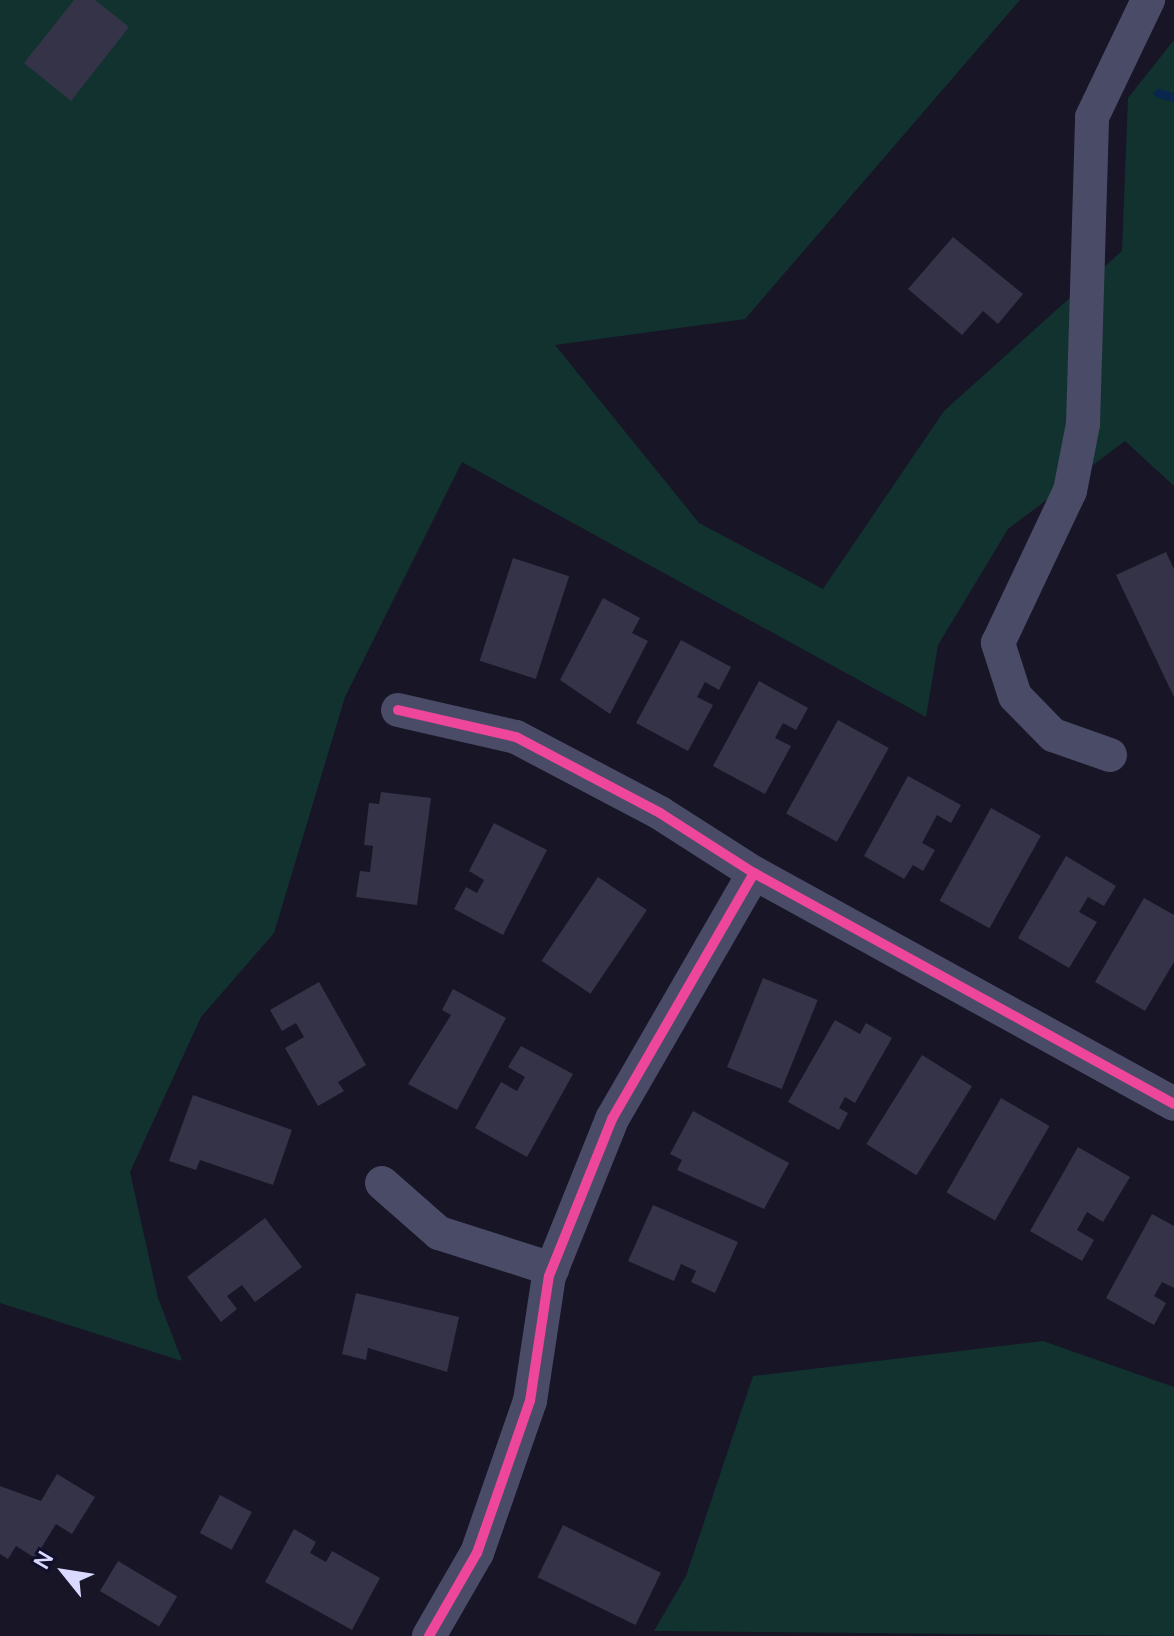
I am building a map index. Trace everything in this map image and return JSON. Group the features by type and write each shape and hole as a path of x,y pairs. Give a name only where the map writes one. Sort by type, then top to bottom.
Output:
{"street":[{"path":"1110,755 1053,735 1015,696 998,643 1070,491 1083,424 1092,117 1147,4"},
{"path":"398,710 516,737 660,813 754,873 1174,1104"},
{"path":"429,1636 477,1553 530,1401 552,1269 612,1119 754,873"},
{"path":"382,1183 439,1233 552,1269"}],"green space":[{"path":"0,0 1020,0 745,319 555,345 699,523 823,589 944,411 1122,251 1128,98 1174,40 1174,486 1125,441 1008,529 938,645 926,717 462,462 345,697 274,933 201,1017 130,1172 158,1298 182,1361 0,1303"},
{"path":"1043,1341 1174,1387 1174,1636 654,1631 686,1576 753,1376"}],"building":[{"path":"74,0 95,0 129,27 71,101 24,63"},
{"path":"953,237 1023,294 998,324 983,311 962,335 908,289"},
{"path":"1166,552 1174,569 1174,697 1116,575"},
{"path":"513,558 569,576 536,679 480,661"},
{"path":"603,598 640,618 632,633 648,641 610,714 560,680"},
{"path":"681,640 731,667 719,690 705,682 697,697 713,705 688,751 636,723"},
{"path":"759,681 808,708 796,730 783,723 775,738 791,746 765,794 713,766"},
{"path":"838,720 889,748 837,842 786,814"},
{"path":"908,776 961,805 951,823 937,815 922,843 935,850 923,871 913,865 904,879 864,856"},
{"path":"381,792 431,798 417,905 356,897 360,871 370,872 373,846 364,845 369,803 379,804"},
{"path":"991,808 1041,836 989,928 940,901"},
{"path":"494,823 547,850 503,935 454,909 466,887 477,893 484,880 469,871"},
{"path":"1066,856 1116,886 1104,906 1088,897 1079,912 1097,922 1069,968 1018,938"},
{"path":"598,877 647,910 590,994 542,961"},
{"path":"1144,898 1174,915 1174,962 1145,1011 1095,982"},
{"path":"763,978 818,1000 782,1089 727,1067"},
{"path":"319,982 366,1065 338,1082 344,1091 318,1106 285,1048 304,1037 296,1023 282,1031 270,1010"},
{"path":"453,989 506,1018 457,1110 408,1084 451,1015 442,1010"},
{"path":"835,1020 860,1034 866,1023 892,1038 855,1103 845,1097 839,1108 848,1113 839,1130 788,1102"},
{"path":"521,1046 573,1074 527,1157 475,1128 501,1082 517,1091 525,1077 508,1067"},
{"path":"922,1055 972,1086 916,1175 866,1144"},
{"path":"193,1095 292,1130 273,1185 200,1160 196,1170 169,1161"},
{"path":"1001,1098 1049,1126 995,1220 946,1192"},
{"path":"693,1111 789,1163 764,1209 677,1170 682,1160 670,1154"},
{"path":"1078,1147 1130,1177 1103,1222 1087,1212 1077,1230 1094,1240 1082,1261 1030,1231"},
{"path":"653,1205 738,1242 715,1293 691,1282 696,1271 681,1264 674,1281 628,1261"},
{"path":"1152,1214 1174,1226 1174,1288 1162,1282 1154,1296 1166,1303 1154,1325 1106,1298"},
{"path":"265,1218 302,1267 255,1302 242,1285 227,1296 237,1309 221,1322 187,1277"},
{"path":"356,1293 459,1317 447,1372 368,1348 366,1360 342,1354"},
{"path":"57,1474 95,1497 72,1534 56,1524 35,1558 16,1546 8,1559 0,1554 0,1486 41,1501"},
{"path":"220,1495 252,1512 232,1550 200,1533"},
{"path":"563,1525 661,1573 636,1625 538,1577"},
{"path":"294,1529 316,1542 310,1553 326,1562 332,1551 380,1578 352,1630 265,1582"},
{"path":"118,1561 177,1597 159,1627 100,1591"}],"waterway":[{"path":"1158,93 1174,97"}],"cycle path":[{"path":"398,710 516,737 660,813 754,873"},
{"path":"429,1636 477,1553 530,1401 549,1276 612,1119 754,873 1174,1104"}]}
